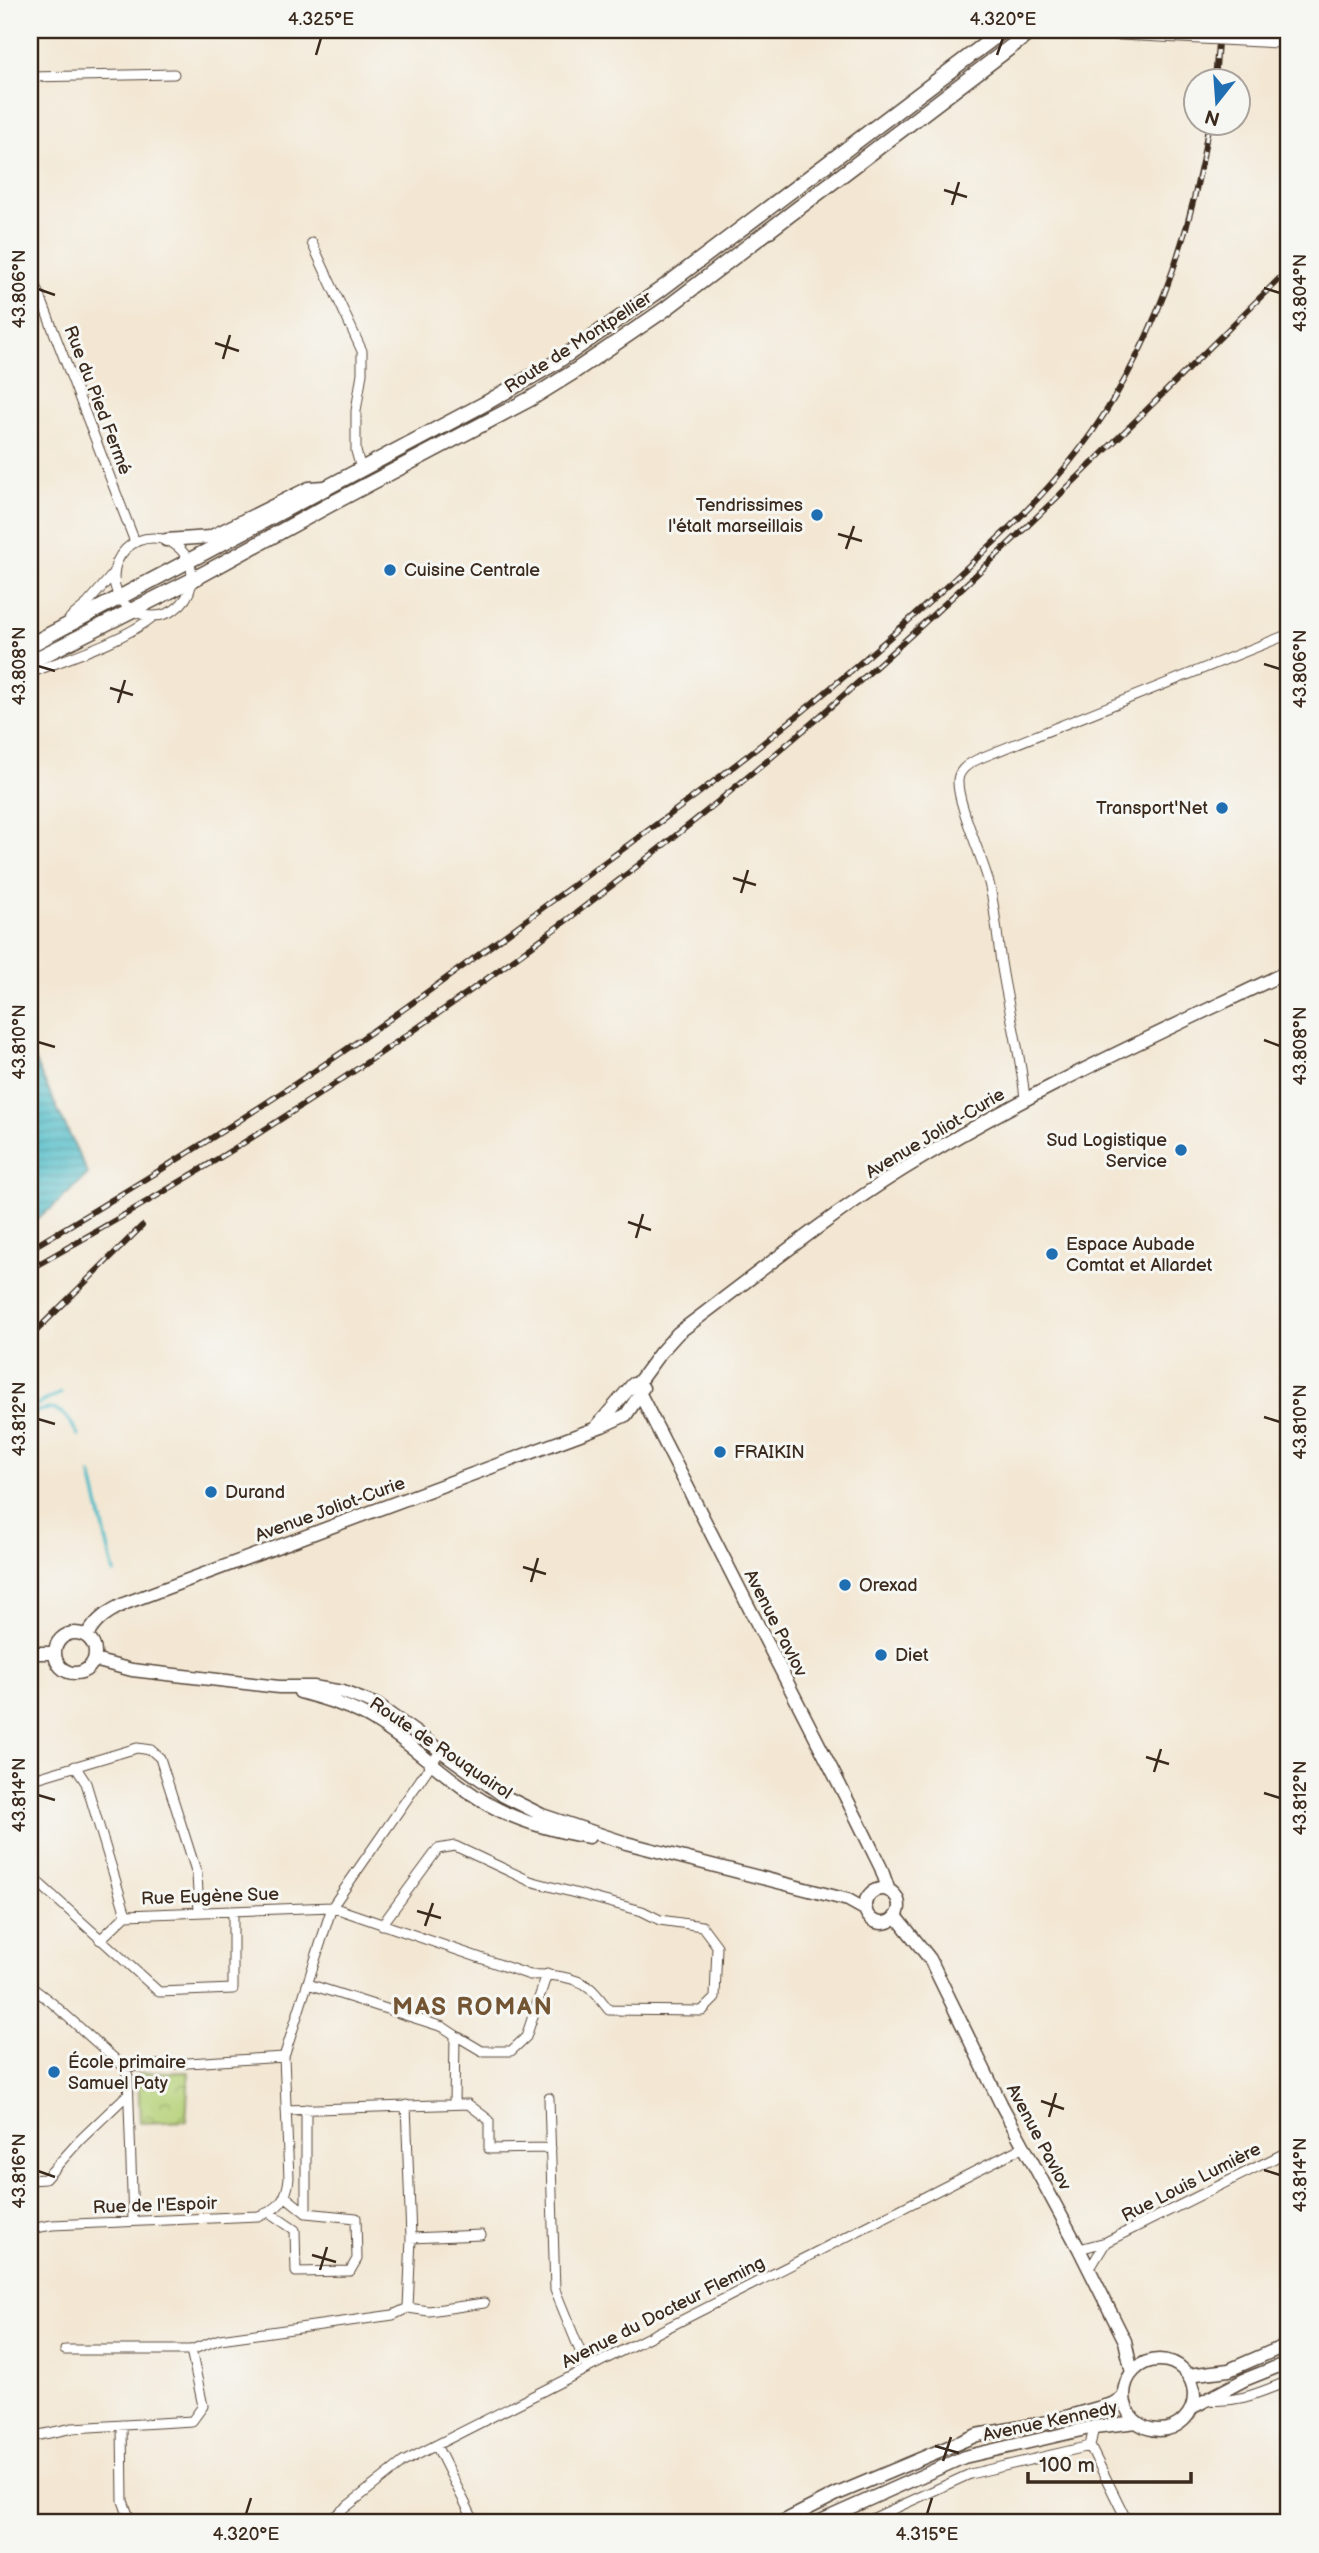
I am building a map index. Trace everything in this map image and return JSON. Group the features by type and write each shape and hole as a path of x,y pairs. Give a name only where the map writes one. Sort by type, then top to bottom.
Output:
{"highway":[{"path":"1111,30 1289,39"}],"main road":[{"name":"Route de Montpellier","path":"30,645 486,403 555,363 660,290 1004,30"},
{"name":"Route de Montpellier","path":"30,662 192,580 530,400 664,310 1033,30"}],"street":[{"path":"30,77 174,74"},
{"path":"312,243 362,351 362,373 356,411 356,451 361,469"},
{"name":"Rue du Pied Fermé","path":"30,270 135,542"},
{"path":"154,616 133,610 120,597 114,580 116,565 123,552 135,542 150,538 166,540 210,537 309,488 329,486"},
{"path":"30,673 115,638 154,616 171,612 178,607 187,597 192,580 189,561 179,548 166,540"},
{"path":"54,631 87,604 115,572"},
{"path":"1025,1099 1023,1071 1001,964 992,897 959,788 960,774 967,765 983,757 1289,634"},
{"name":"Avenue Joliot-Curie","path":"87,1636 93,1625 107,1612 126,1603 626,1415 636,1392 678,1333 899,1172 1025,1099 1289,971"},
{"name":"Avenue Pavlov","path":"636,1392 881,1868 880,1892"},
{"path":"80,1633 87,1636 95,1647 94,1660 83,1671 75,1673 61,1667 55,1653 57,1645 66,1635 80,1633"},
{"path":"30,1653 55,1653"},
{"name":"Route de Rouquairol","path":"94,1660 132,1670 343,1692 377,1705 503,1796 542,1815 626,1843 848,1900 866,1910"},
{"name":"Route de Rouquairol","path":"279,1687 325,1699 374,1720 482,1801 510,1815 571,1834 626,1843"},
{"path":"30,1780 137,1748 151,1750 160,1758 197,1874 199,1912"},
{"path":"286,2197 306,2213 356,2218 357,2259 350,2271 296,2272 295,2230 270,2213 286,2197 289,2178 284,2057 332,1907 441,1750"},
{"path":"75,1766 86,1783 126,1914"},
{"path":"332,1907 382,1925 530,1975 547,1974 589,1988 609,2010 702,2011 715,1998 717,1946 702,1926 660,1920 642,1911 530,1881 455,1846 438,1849 382,1925"},
{"path":"30,1875 159,1992 233,1989 233,1910"},
{"path":"880,1892 898,1901 892,1919 877,1922 866,1910 880,1892"},
{"name":"Route de Rouquairol","path":"848,1900 880,1892"},
{"name":"Rue Eugène Sue","path":"100,1940 126,1914 332,1907"},
{"name":"Avenue Pavlov","path":"892,1919 930,1959 1001,2104 1125,2341 1132,2373"},
{"path":"308,1984 443,2027 482,2051 511,2051 526,2037 547,1974"},
{"path":"30,1986 124,2067 128,2076 133,2221"},
{"path":"454,2104 455,2035"},
{"path":"124,2067 284,2057"},
{"path":"30,2180 45,2179 80,2140 127,2095"},
{"path":"550,2098 555,2290 587,2368"},
{"path":"286,2110 468,2104 489,2120 489,2149 551,2148"},
{"path":"406,2105 411,2238 408,2308"},
{"path":"306,2109 306,2213"},
{"name":"Avenue du Docteur Fleming","path":"326,2523 403,2462 1025,2146"},
{"name":"Rue Louis Lumière","path":"1079,2249 1106,2242 1289,2151"},
{"name":"Rue de l'Espoir","path":"30,2229 52,2225 258,2216 270,2213"},
{"path":"411,2238 481,2235"},
{"path":"1089,2270 1106,2242"},
{"path":"65,2350 191,2350 220,2339 393,2315 408,2308 429,2311 484,2303"},
{"name":"Avenue Pavlov","path":"1125,2341 1152,2360"},
{"path":"1188,2375 1229,2370 1289,2344"},
{"path":"30,2437 73,2428 192,2421 203,2406 191,2350"},
{"path":"1152,2360 1172,2362 1188,2375 1193,2385 1193,2407 1187,2417 1169,2429 1146,2427 1137,2422 1126,2406 1124,2397 1127,2380 1138,2367 1152,2360"},
{"path":"1193,2407 1244,2380 1289,2362"},
{"path":"1208,2400 1241,2400 1289,2381"},
{"name":"Avenue Kennedy","path":"780,2523 837,2494 977,2435 1048,2422 1112,2404 1124,2397"},
{"name":"Avenue Kennedy","path":"816,2523 964,2458 1094,2427 1137,2422"},
{"path":"122,2425 123,2501 131,2523"},
{"path":"1094,2427 1090,2445 1128,2523"},
{"path":"436,2445 475,2523"},
{"path":"863,2523 970,2474 1090,2445"}],"green space":[{"path":"189,2072 186,2121 140,2123 138,2073"}],"water":[{"path":"30,1051 88,1174 52,1208 30,1223"}],"waterway":[{"path":"30,1408 61,1393"},
{"path":"30,1414 47,1409 59,1411 69,1420 78,1435"},
{"path":"91,1474 114,1573"}],"railway":[{"path":"1216,66 1219,30"},
{"path":"30,1249 267,1103 344,1051 671,814 750,754 864,660 994,542 1048,488 1080,449 1127,375 1147,335 1179,251 1192,208 1206,136"},
{"path":"30,1269 208,1165 338,1082 547,935 682,831 813,722 935,613 1055,500 1289,269"},
{"path":"30,1337 142,1226"}],"place":[{"name":"Tendrissimes l'étalt marseillais","path":"817,515"},
{"name":"Cuisine Centrale","path":"390,570"},
{"name":"Transport'Net","path":"1222,808"},
{"name":"Sud Logistique Service","path":"1181,1150"},
{"name":"Espace Aubade Comtat et Allardet","path":"1052,1254"},
{"name":"FRAIKIN","path":"720,1452"},
{"name":"Durand","path":"211,1492"},
{"name":"Orexad","path":"845,1585"},
{"name":"Diet","path":"881,1655"},
{"name":"École primaire Samuel Paty","path":"54,2072"}],"district":[{"name":"MAS ROMAN","path":"473,2007"}]}
